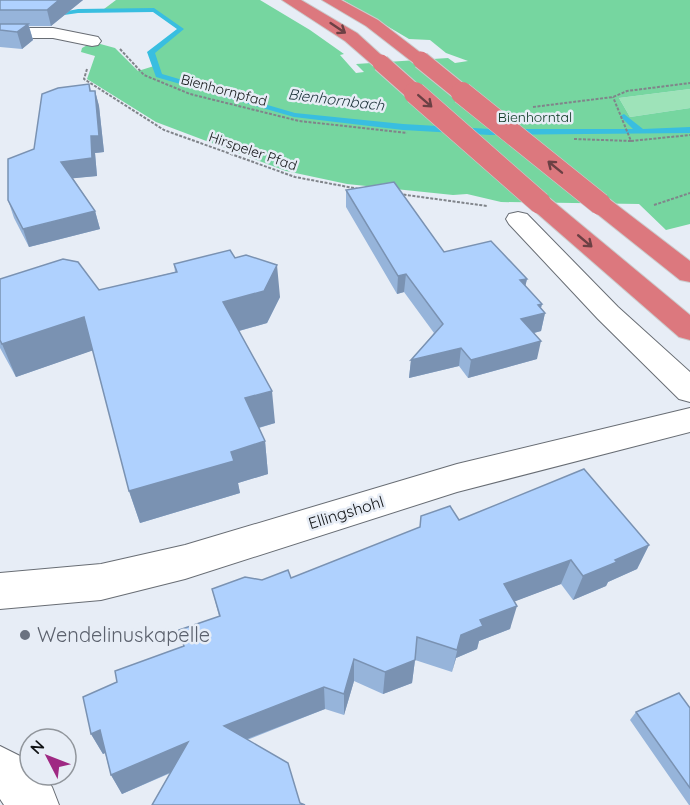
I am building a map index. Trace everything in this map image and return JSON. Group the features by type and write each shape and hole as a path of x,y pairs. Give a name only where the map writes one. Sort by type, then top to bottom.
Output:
{"highway":[{"path":"290,0 351,37 381,63 529,211 690,330"},
{"path":"330,0 372,23 421,60 690,274"}],"street":[{"path":"0,33 53,33 92,41"},
{"path":"529,211 609,313 690,391"},
{"name":"Ellingshohl","path":"0,591 101,582 185,562 457,478 690,420"},
{"path":"0,771 18,782 34,805"}],"path":[{"name":"Bienhornpfad","path":"92,41 117,47 126,52 144,75 190,94 299,121 411,133"},
{"name":"Hirspeler Pfad","path":"92,41 79,48 77,53 91,57 84,79 164,130 295,177 367,190"},
{"path":"525,109 544,104 613,96 627,91 690,83"},
{"path":"613,96 626,132"},
{"path":"631,141 690,135"},
{"path":"389,193 489,206"},
{"path":"645,207 690,193"}],"green space":[{"name":"Bienhorntal","path":"116,0 260,0 310,30 344,54 340,55 356,73 364,72 356,64 448,58 455,63 468,61 446,53 430,40 409,39 343,0 690,0 690,89 619,98 630,117 690,108 690,224 666,230 639,204 501,202 467,194 453,195 347,184 286,171 156,122 87,79 95,56 81,52 82,48 93,42 115,48 138,71 154,66 149,52 178,29 153,11 104,9"},
{"path":"690,89 690,108 630,117 619,98"}],"building":[{"path":"0,0 59,0 47,10 0,10"},
{"path":"0,24 28,24 17,32 0,30"},
{"path":"89,84 90,91 95,91 99,136 91,136 92,158 61,162 95,211 23,229 8,200 8,159 34,149 42,94 58,88"},
{"path":"394,182 444,252 491,241 527,279 520,280 542,304 538,305 545,313 521,319 541,341 471,360 461,348 411,360 443,324 406,274 398,276 346,190"},
{"path":"230,250 235,258 246,255 277,265 264,291 223,302 272,391 245,398 265,441 231,452 234,461 129,491 84,317 2,344 0,340 0,279 63,259 78,262 99,290 177,272 174,264"},
{"path":"584,469 649,545 583,576 571,560 504,584 517,606 480,620 483,626 461,635 457,650 417,637 415,660 385,672 354,659 344,694 324,687 224,726 288,763 300,803 305,805 152,805 188,742 111,775 100,730 91,734 83,697 117,682 115,671 184,646 179,630 220,616 212,589 245,577 262,580 288,570 291,578 420,527 421,516 450,506 459,520"},
{"path":"679,693 690,708 690,788 636,712"}],"waterway":[{"name":"Bienhornbach","path":"50,15 78,11 154,10 181,29 151,52 159,75 294,115 403,127 490,132 641,132"},
{"path":"624,116 641,132"},
{"name":"Bienhornbach","path":"641,132 690,130"}],"place":[{"name":"Wendelinuskapelle","path":"25,635"}]}
